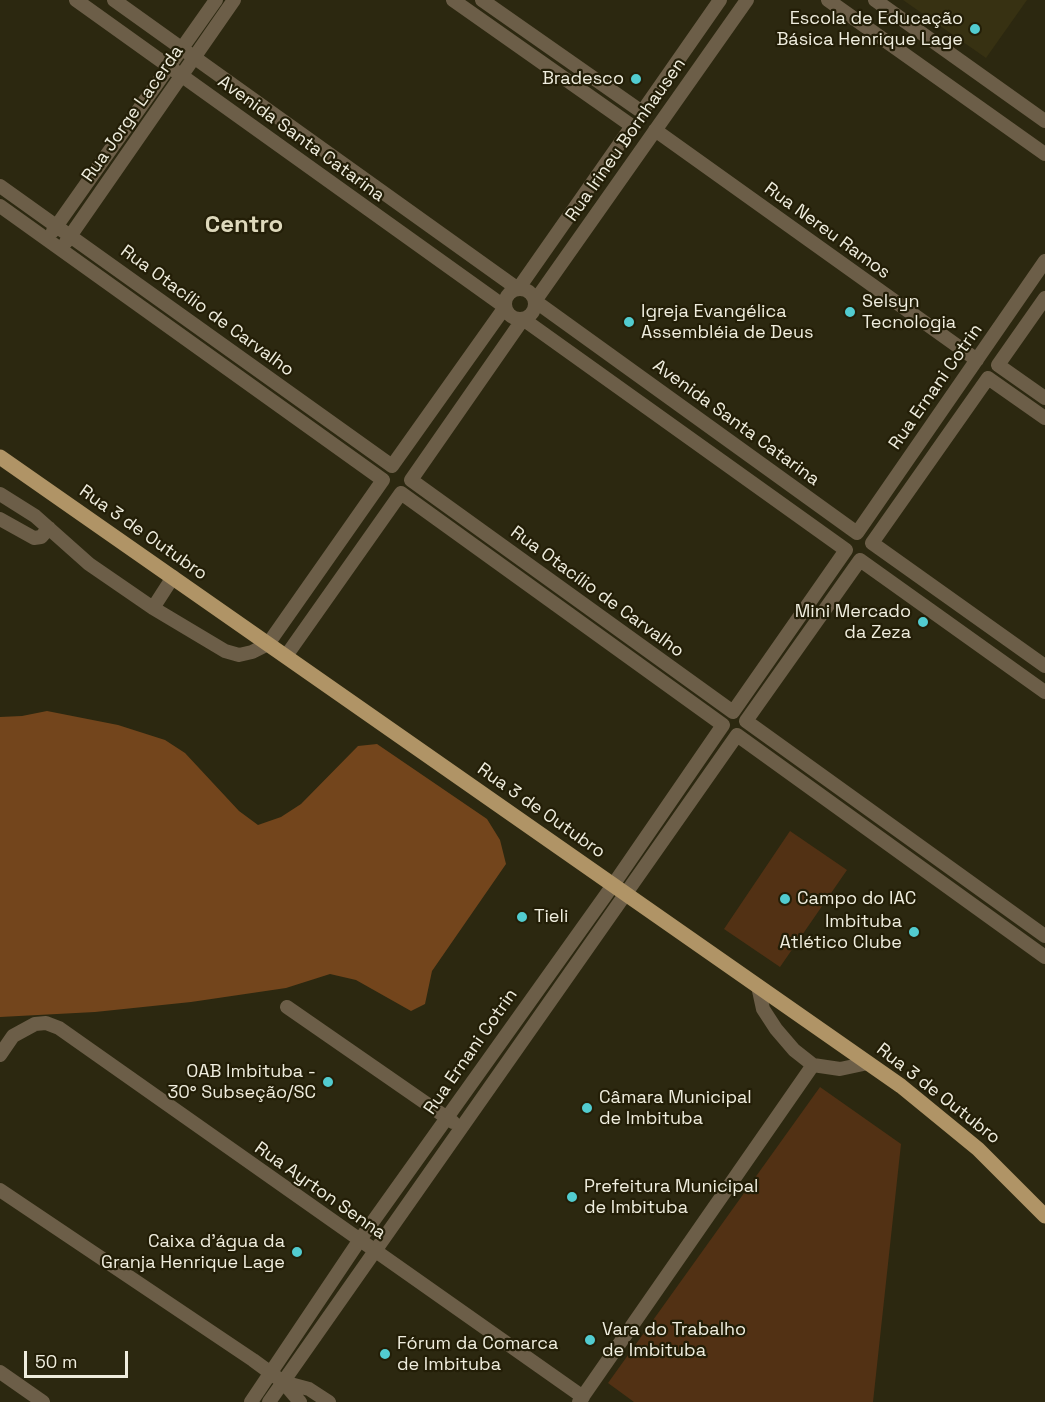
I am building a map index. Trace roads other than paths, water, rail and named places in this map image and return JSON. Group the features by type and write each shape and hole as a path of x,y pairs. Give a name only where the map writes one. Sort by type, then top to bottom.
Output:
{"main road":[{"name":"Rua 3 de Outubro","path":"0,457 868,1063 941,1117 1016,1184 1045,1216"}],"street":[{"name":"Avenida Santa Catarina","path":"114,0 518,289"},
{"name":"Rua Jorge Lacerda","path":"47,238 216,0"},
{"name":"Rua Jorge Lacerda","path":"61,249 234,0"},
{"path":"453,0 632,126 635,133 642,136 650,135 655,130 655,118 650,113 642,112 482,0"},
{"name":"Rua Irineu Bornhausen","path":"642,112 720,0"},
{"name":"Rua Irineu Bornhausen","path":"535,302 747,0"},
{"path":"828,0 1045,153"},
{"path":"875,0 1045,121"},
{"name":"Avenida Santa Catarina","path":"83,2 182,76 505,307"},
{"path":"525,51 535,37"},
{"path":"233,112 247,95"},
{"path":"632,126 635,116 642,112"},
{"name":"Rua Irineu Bornhausen","path":"518,289 632,126"},
{"name":"Rua Nereu Ramos","path":"655,130 977,360"},
{"path":"303,162 316,144"},
{"path":"594,181 612,192"},
{"name":"Rua Otacílio de Carvalho","path":"0,186 392,466"},
{"name":"Rua Otacílio de Carvalho","path":"0,206 383,480"},
{"path":"405,235 417,217"},
{"name":"Rua Ernani Cotrin","path":"857,532 1045,261"},
{"path":"0,494 25,509 90,564 153,608 225,651 239,655 252,652 268,644 383,480 385,471 392,466 505,307 509,293 522,289 531,293 535,302 531,315 523,319 411,480 408,488 401,493 286,656"},
{"path":"1045,298 998,365 995,375 982,378 975,367 977,360 987,355 994,358 998,365 1045,398"},
{"name":"Avenida Santa Catarina","path":"535,302 857,532"},
{"path":"1016,303 1033,315"},
{"path":"505,307 510,315 523,319 846,550 852,559 860,560 1045,692"},
{"path":"193,343 202,330"},
{"path":"228,369 238,356"},
{"path":"988,378 1045,418"},
{"name":"Rua Ernani Cotrin","path":"872,543 988,378"},
{"path":"435,405 454,418"},
{"path":"931,426 947,437"},
{"path":"331,443 341,429"},
{"path":"392,466 405,468 411,480"},
{"path":"898,474 914,484"},
{"path":"383,480 389,491 401,493"},
{"name":"Rua Otacílio de Carvalho","path":"411,480 733,712"},
{"name":"Rua Otacílio de Carvalho","path":"401,493 723,725"},
{"path":"0,519 34,538 41,537 49,528"},
{"path":"733,712 846,550 846,540 857,532 868,536 872,543 1045,666"},
{"path":"737,735 746,729 746,721 860,560 870,554 872,543"},
{"path":"511,572 521,559"},
{"path":"323,564 343,577"},
{"path":"153,608 173,577"},
{"path":"811,599 825,609"},
{"path":"618,649 627,635"},
{"path":"775,651 789,660"},
{"path":"1045,936 746,721 740,713 733,712 726,715 723,725 726,732 737,735 1045,957"},
{"name":"Rua Ernani Cotrin","path":"269,1402 523,1039 619,889 678,791 723,725"},
{"name":"Rua Ernani Cotrin","path":"251,1402 359,1240 509,1030 691,800 737,735"},
{"path":"826,799 836,785"},
{"path":"678,791 691,800"},
{"path":"908,859 918,845"},
{"path":"975,907 986,893"},
{"path":"758,986 763,1009 776,1029 794,1050 813,1065 840,1069 868,1063"},
{"path":"287,1007 460,1128"},
{"name":"Rua Ayrton Senna","path":"0,1055 14,1036 34,1024 46,1023 59,1028 581,1400"},
{"path":"509,1030 523,1039"},
{"path":"581,1400 813,1065"},
{"path":"0,1190 284,1382 300,1402"},
{"path":"0,1372 43,1402"},
{"path":"284,1382 309,1389 328,1402"}],"place":[{"name":"Escola de Educação Básica Henrique Lage","path":"975,29"},
{"name":"Bradesco","path":"636,79"},
{"name":"Selsyn Tecnologia","path":"850,312"},
{"name":"Igreja Evangélica Assembléia de Deus","path":"629,322"},
{"name":"Mini Mercado da Zeza","path":"923,622"},
{"name":"Campo do IAC","path":"785,899"},
{"name":"Tieli","path":"522,917"},
{"name":"Imbituba Atlético Clube","path":"914,932"},
{"name":"OAB Imbituba - 30° Subseção/SC","path":"328,1082"},
{"name":"Câmara Municipal de Imbituba","path":"587,1108"},
{"name":"Prefeitura Municipal de Imbituba","path":"572,1197"},
{"name":"Caixa d'água da Granja Henrique Lage","path":"297,1252"},
{"name":"Vara do Trabalho de Imbituba","path":"590,1340"},
{"name":"Fórum da Comarca de Imbituba","path":"385,1354"}],"district":[{"name":"Centro","path":"244,225"}]}
